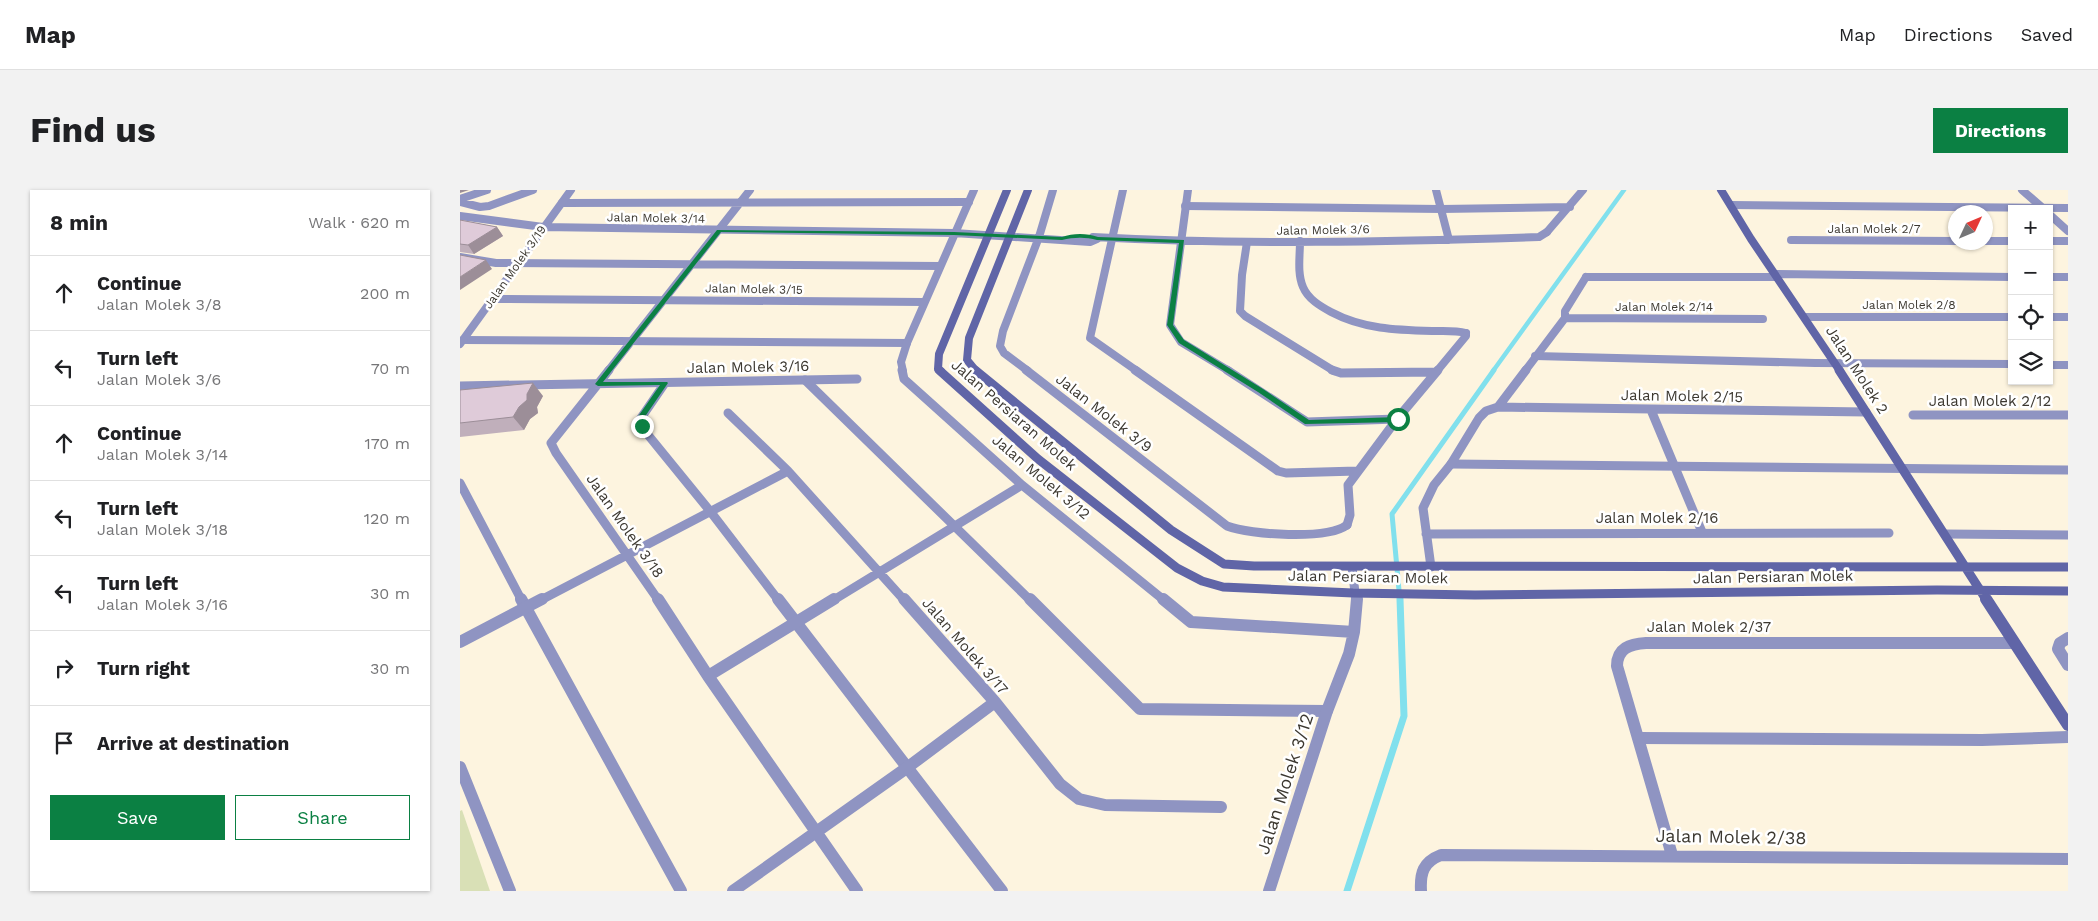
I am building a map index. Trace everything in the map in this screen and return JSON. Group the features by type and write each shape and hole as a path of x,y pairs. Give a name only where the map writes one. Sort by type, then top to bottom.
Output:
{"main road":[{"name":"Jalan Persiaran Molek","path":"1007,190 939,354 938,369 1038,459 1177,568 1198,581 1213,586 1231,588 1358,594 1716,593 1979,589 2068,591"},
{"name":"Jalan Persiaran Molek","path":"1028,190 969,338 967,360 972,367 1171,530 1224,564 1352,567 2068,567"},
{"name":"Jalan Molek 2","path":"1721,190 1904,469 2013,643 2068,725"}],"street":[{"path":"460,201 488,190"},
{"path":"460,201 480,207 489,206 533,190"},
{"name":"Jalan Molek 3/19","path":"462,342 571,190"},
{"name":"Jalan Molek 3/18","path":"750,190 694,264 551,443 556,453 628,554 708,676 857,891"},
{"name":"Jalan Molek 3/12","path":"974,190 907,343 901,362 904,379 1022,485 1191,622 1354,632"},
{"name":"Jalan Molek 3/9","path":"1053,190 1039,237 1003,330 1000,346 1004,353 1227,526 1239,531 1255,534 1339,531 1347,525 1350,515 1348,485 1357,471"},
{"path":"1123,190 1090,335 1092,341 1278,471 1286,473 1357,471 1466,336 1466,333 1461,331 1433,332 1376,328 1344,318 1321,306 1308,297 1302,286 1300,241"},
{"path":"1188,190 1170,325 1181,342 1260,390 1307,422 1398,419"},
{"path":"1436,190 1449,240"},
{"path":"1185,206 1441,209 1570,207 1583,190"},
{"path":"2022,190 2039,205"},
{"path":"562,203 969,202"},
{"path":"1730,205 2008,209"},
{"name":"Jalan Molek 3/6","path":"1039,237 1090,242 1097,239 1247,242 1539,237 1547,232 1570,207"},
{"path":"2053,209 2068,208"},
{"name":"Jalan Molek 3/14","path":"460,216 543,227 954,233 1039,237"},
{"path":"2053,217 2068,230"},
{"name":"Jalan Molek 2/7","path":"1791,240 1948,241"},
{"path":"1993,241 2008,241"},
{"path":"2053,241 2068,241"},
{"path":"1247,242 1240,306 1240,311 1245,316 1333,371 1341,373 1436,372"},
{"path":"460,257 496,263 940,266"},
{"path":"1425,567 1426,534 1423,508 1434,486 1451,464 1479,418 1486,411 1498,407 1565,318 1565,311 1586,277 2008,277"},
{"path":"2053,277 2068,277"},
{"name":"Jalan Molek 3/15","path":"493,300 666,299 924,302"},
{"name":"Jalan Molek 2/8","path":"1805,317 2008,317"},
{"path":"2053,317 2068,317"},
{"name":"Jalan Molek 2/14","path":"1565,318 1763,319"},
{"path":"462,342 907,343"},
{"path":"1535,356 1834,363 2008,364"},
{"path":"2053,365 2068,365"},
{"name":"Jalan Molek 3/16","path":"460,386 857,379"},
{"path":"805,380 955,525 1140,710 1327,711"},
{"path":"665,383 641,418 642,426 797,623 1002,891"},
{"name":"Jalan Molek 2/15","path":"1498,407 1866,412"},
{"path":"1650,410 1702,532"},
{"name":"Jalan Molek 3/17","path":"728,413 788,471 880,572 995,702 1060,784 1079,799 1105,805 1221,807"},
{"name":"Jalan Molek 2/12","path":"1912,415 2068,415"},
{"path":"1451,464 2068,470"},
{"path":"460,642 788,471"},
{"path":"460,482 526,608 681,891"},
{"path":"708,676 1022,485"},
{"name":"Jalan Molek 2/16","path":"1426,534 1702,532 1889,534"},
{"path":"1945,534 2068,535"},
{"name":"Jalan Molek 3/12","path":"1269,891 1354,632 1358,594 1352,567"},
{"path":"2068,638 2060,643 2058,649 2068,665"},
{"name":"Jalan Molek 2/37","path":"1672,855 1616,659 1618,654 1628,645 1646,643 2013,643"},
{"path":"733,891 908,767 995,702"},
{"path":"1639,738 1982,740 2068,738"},
{"path":"460,766 510,891"},
{"name":"Jalan Molek 2/38","path":"1421,891 1420,878 1423,866 1430,859 1441,855 1672,855 2068,860"}],"green space":[{"path":"462,810 490,891 460,891 460,811"}],"building":[{"path":"460,220 497,227 468,245 460,244"},
{"path":"460,255 486,260 460,277"},
{"path":"533,383 527,394 527,400 519,407 513,417 460,423 460,390"}],"waterway":[{"path":"1493,371 1624,190"},
{"path":"1400,601 1392,514 1494,370"},
{"path":"1347,891 1404,716 1400,599"}],"route":[{"path":"642,426 641,418 665,383 598,384 719,231 954,233 1062,238 1090,236 1097,239 1182,242 1170,325 1181,342 1260,390 1307,422 1398,419"}]}
